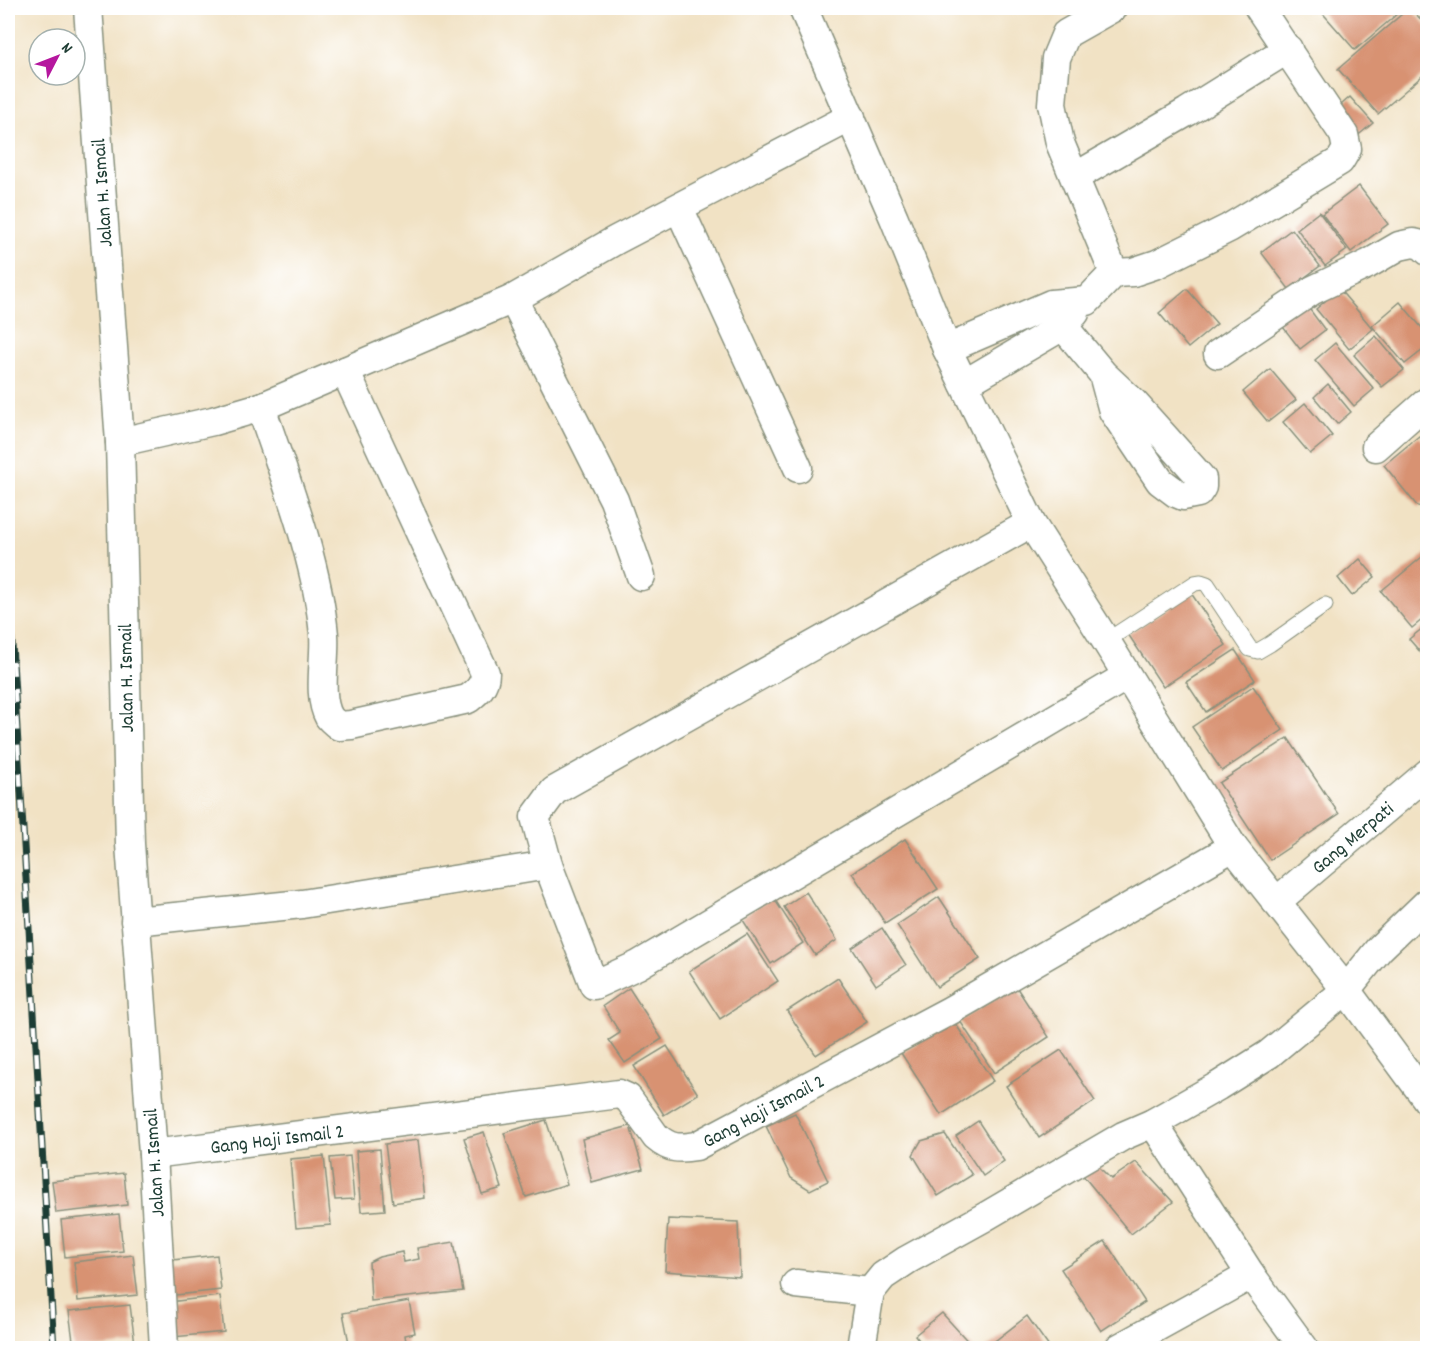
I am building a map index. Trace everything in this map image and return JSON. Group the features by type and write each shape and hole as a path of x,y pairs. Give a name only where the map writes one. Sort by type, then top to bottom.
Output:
{"street":[{"name":"Jalan H. Ismail","path":"88,8 120,442 130,844 153,1154 164,1348"},
{"path":"803,8 894,218 947,349 1031,523 1233,847 1346,990 1428,1101"},
{"path":"1112,8 1066,34 1056,58 1052,104 1060,143 1114,273"},
{"path":"964,384 1063,326 1114,273 1133,272 1158,264 1229,228 1340,161 1347,149 1344,135 1288,49 1258,8"},
{"path":"1075,177 1187,112 1288,49"},
{"path":"120,442 213,421 261,406 513,299 616,240 851,117"},
{"path":"679,208 798,468"},
{"path":"1218,354 1313,290 1368,264 1399,246 1413,243 1422,245 1428,251"},
{"path":"513,299 614,500 641,576"},
{"path":"947,349 1051,304 1087,301"},
{"path":"1063,326 1103,374"},
{"path":"261,406 304,539 317,588 324,637 323,702 330,718 339,726 351,725 468,699 485,681 485,674 345,370"},
{"path":"1376,447 1428,401"},
{"path":"1031,523 554,791 535,816 548,865 594,985 638,966 1127,676"},
{"name":"Gang Merpati","path":"1276,902 1428,773"},
{"name":"Gang Haji Ismail 2","path":"153,1154 619,1094 628,1098 662,1142 677,1149 696,1146 951,1010 1233,847"},
{"path":"135,921 302,904 548,865"},
{"path":"861,1348 870,1292 883,1276 1123,1136 1153,1123 1218,1086 1269,1054 1346,990 1379,949 1428,902"},
{"path":"1153,1123 1251,1275 1304,1348"},
{"path":"1119,1348 1251,1275"},
{"path":"796,1284 870,1292"}],"lane":[{"path":"1106,641 1195,583 1201,582 1207,584 1250,649 1258,651 1325,605"}],"building":[{"path":"1318,8 1404,8 1355,50"},
{"path":"1409,8 1428,27 1428,71 1378,114 1338,69"},
{"path":"1350,97 1373,123 1355,138 1333,112"},
{"path":"1359,186 1388,224 1351,252 1322,214"},
{"path":"1319,212 1347,250 1325,266 1297,229"},
{"path":"1292,229 1320,266 1289,289 1261,252"},
{"path":"1187,289 1217,324 1188,348 1159,313"},
{"path":"1339,289 1373,329 1349,349 1316,309"},
{"path":"1302,299 1325,330 1300,349 1276,318"},
{"path":"1400,302 1428,335 1428,346 1405,364 1372,326"},
{"path":"1376,336 1404,370 1382,387 1354,355"},
{"path":"1335,343 1374,389 1354,406 1315,360"},
{"path":"1270,369 1296,400 1268,422 1243,392"},
{"path":"1328,384 1351,412 1337,424 1314,397"},
{"path":"1305,403 1332,436 1310,454 1283,422"},
{"path":"1419,436 1428,447 1428,499 1418,507 1384,465"},
{"path":"1428,552 1428,615 1412,628 1381,591"},
{"path":"1360,559 1375,577 1352,596 1338,578"},
{"path":"1191,593 1226,645 1163,687 1128,634"},
{"path":"1428,624 1428,661 1409,639"},
{"path":"1235,650 1255,680 1206,712 1186,682"},
{"path":"1253,686 1283,730 1222,771 1192,727"},
{"path":"1288,738 1339,814 1270,860 1219,783"},
{"path":"905,839 938,889 885,923 852,873"},
{"path":"806,892 837,940 815,955 784,907"},
{"path":"773,897 803,943 771,964 741,917"},
{"path":"939,897 980,959 937,987 897,925"},
{"path":"882,928 906,965 876,985 852,948"},
{"path":"747,934 778,981 720,1019 689,971"},
{"path":"838,978 867,1022 816,1055 787,1011"},
{"path":"1015,985 1049,1037 994,1073 960,1021"},
{"path":"629,988 662,1039 625,1063 609,1040 620,1033 603,1006"},
{"path":"953,1020 993,1081 941,1115 901,1053"},
{"path":"667,1046 698,1094 664,1115 634,1066"},
{"path":"1061,1050 1095,1101 1039,1138 1006,1086"},
{"path":"795,1113 828,1181 810,1190 791,1178 766,1126"},
{"path":"546,1120 567,1184 526,1197 504,1133"},
{"path":"978,1121 1004,1161 983,1176 956,1136"},
{"path":"630,1126 643,1169 592,1183 582,1139"},
{"path":"484,1132 502,1188 482,1194 464,1138"},
{"path":"945,1134 972,1175 938,1196 913,1155 921,1141"},
{"path":"418,1140 425,1198 393,1203 385,1144"},
{"path":"380,1149 385,1210 361,1212 356,1151"},
{"path":"324,1156 331,1225 296,1228 290,1159"},
{"path":"350,1156 354,1199 335,1200 330,1158"},
{"path":"1094,1162 1111,1179 1136,1162 1173,1202 1131,1234 1081,1173"},
{"path":"124,1173 127,1205 56,1213 52,1181"},
{"path":"119,1214 123,1251 65,1257 61,1220"},
{"path":"668,1219 738,1222 740,1277 665,1271"},
{"path":"1105,1241 1145,1302 1101,1331 1061,1269"},
{"path":"454,1242 463,1291 371,1301 369,1262 379,1257 402,1252 404,1262 419,1259 417,1248"},
{"path":"133,1255 138,1295 78,1301 74,1262"},
{"path":"217,1255 221,1290 167,1296 164,1261"},
{"path":"220,1296 224,1332 173,1337 169,1302"},
{"path":"409,1301 415,1333 405,1335 407,1348 350,1348 343,1313"},
{"path":"130,1305 135,1344 74,1348 69,1311"},
{"path":"942,1313 974,1348 925,1348 915,1335"},
{"path":"1027,1316 1049,1347 986,1348"},
{"path":"255,1343 256,1348 227,1348 227,1346"}],"railway":[{"path":"8,577 54,1348"}]}
